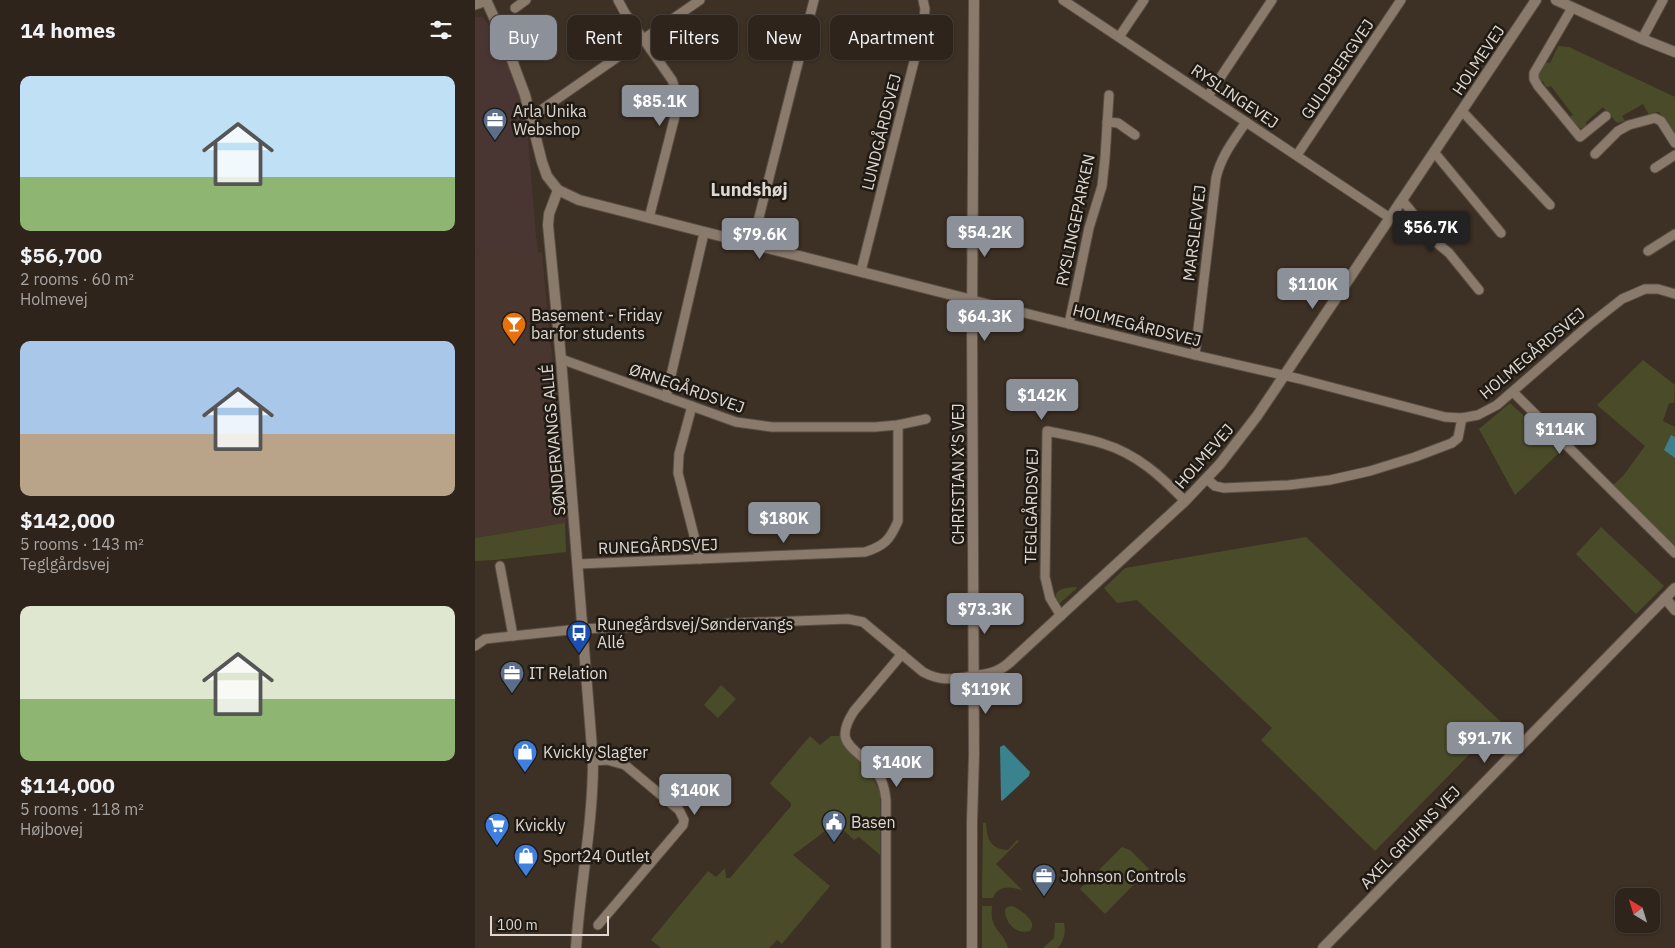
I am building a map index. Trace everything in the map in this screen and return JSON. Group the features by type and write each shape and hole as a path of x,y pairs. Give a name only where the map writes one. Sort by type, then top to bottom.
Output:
{"street":[{"path":"515,8 526,0"},
{"path":"618,0 643,40 672,80 677,92 677,103 649,218"},
{"path":"531,117 700,0"},
{"path":"752,245 814,0"},
{"name":"LUNDGÅRDSVEJ","path":"861,272 923,26 925,9 923,0"},
{"name":"CHRISTIAN X'S VEJ","path":"971,948 971,822 974,755 972,676 975,0"},
{"name":"RYSLINGEVEJ","path":"1063,0 1390,218"},
{"path":"1119,37 1144,0"},
{"path":"1208,96 1273,0"},
{"name":"GULDBJERGVEJ","path":"1297,155 1401,0"},
{"name":"HOLMEVEJ","path":"972,676 990,674 1001,670 1207,479 1248,429 1536,0"},
{"path":"1556,0 1675,52"},
{"path":"1642,39 1663,0"},
{"path":"475,5 487,1 513,64 531,117 543,169 558,190"},
{"path":"1572,8 1533,73 1534,79 1580,137 1606,116"},
{"name":"RYSLINGEPARKEN","path":"1069,324 1089,228 1101,186 1105,158 1109,95"},
{"name":"HOLMEVEJ","path":"1462,111 1550,206"},
{"path":"1595,154 1618,131 1655,118 1661,121 1675,143"},
{"path":"1107,122 1118,123 1135,134"},
{"name":"MARSLEVVEJ","path":"1195,355 1216,178 1224,154 1246,122"},
{"path":"1434,152 1501,233"},
{"path":"1655,168 1675,155"},
{"name":"HOLMEGÅRDSVEJ","path":"558,190 579,200 704,233 1445,417 1462,418 1488,411 1622,299 1645,289 1658,289 1675,294"},
{"name":"SØNDERVANGS ALLÉ","path":"558,190 549,214 548,225 561,359 593,761 590,830 577,926 576,948"},
{"path":"1402,200 1479,290"},
{"path":"665,397 704,233"},
{"path":"1647,251 1675,234"},
{"name":"ØRNEGÅRDSVEJ","path":"561,359 736,422 754,425 875,427 898,425 926,419"},
{"path":"1513,392 1675,553"},
{"path":"692,406 679,454 678,473 699,559"},
{"path":"1207,479 1215,486 1225,488 1289,485 1330,480 1370,471 1452,443 1458,438 1462,418"},
{"name":"RUNEGÅRDSVEJ","path":"578,564 865,552 876,549 887,542 897,520 898,425"},
{"name":"TEGLGÅRDSVEJ","path":"1061,616 1050,598 1045,577 1047,431 1105,444 1133,456 1149,466 1185,501"},
{"path":"501,566 513,636"},
{"name":"AXEL GRUHNS VEJ","path":"1323,948 1675,588"},
{"path":"1665,598 1675,610"},
{"path":"475,646 485,639 583,628 848,619 863,622 923,672 933,677 947,680 972,676"},
{"path":"886,948 886,800 884,786 873,768 851,748 846,739 845,730 847,721 854,711 902,654"},
{"path":"593,761 607,760 625,765 679,810 684,820 683,825 598,925"}],"shaded area":[{"path":"475,17 483,17 490,28 490,60 511,60 514,64 528,138 536,236 574,516 475,530"},
{"path":"505,251 507,260 542,252 566,523 475,538 475,255"}],"green space":[{"path":"1558,46 1569,47 1675,97 1675,138 1659,112 1649,115 1643,104 1622,116 1625,121 1617,123 1603,107 1586,122 1586,128 1576,126 1568,118 1573,115 1551,86 1546,87 1543,81 1540,83 1536,75 1544,62 1550,63"},
{"path":"1643,360 1675,385 1674,403 1669,403 1663,421 1675,427 1675,546 1613,485 1623,476 1645,446 1597,405"},
{"path":"1510,403 1562,450 1515,495 1479,429"},
{"path":"565,523 566,552 475,561 475,538"},
{"path":"1601,527 1664,586 1636,614 1576,554"},
{"path":"1306,537 1501,722 1375,851 1261,740 1272,728 1137,600 1117,603 1104,588 1125,568"},
{"path":"1076,587 1059,604 1055,601 1056,593 1059,591 1065,588"},
{"path":"721,685 736,699 718,718 704,705"},
{"path":"810,736 820,745 831,736 840,736 848,751 867,767 880,792 880,855 859,837 854,840 836,823 793,855 830,886 782,944 777,940 769,948 661,948 651,940 708,871 716,877 725,868 726,878 730,878 791,806 791,803 770,783"},
{"path":"983,823 986,823 987,834 993,845 997,848 1008,850 1017,840 1019,841 996,864 1023,891 1006,888 998,891 993,898 982,898"},
{"path":"1122,847 1130,850 1149,869 1105,914 1080,889"},
{"path":"982,906 992,906 994,925 1008,948 982,948"},
{"path":"1012,906 1031,921 1030,931 1016,930 1009,923 1005,910 1007,907"},
{"path":"1055,923 1064,923 1065,933 1062,942 1058,948 1043,948 1054,938"}],"water":[{"path":"1671,435 1675,437 1675,458 1664,450"},
{"path":"1004,745 1030,772 1029,776 1002,801 1000,747"}],"place":[{"name":"Arla Unika Webshop","path":"495,141"},
{"name":"Basement - Friday bar for students","path":"514,345"},
{"name":"Runegårdsvej/Søndervangs Allé","path":"579,654"},
{"name":"IT Relation","path":"512,694"},
{"name":"Kvickly Slagter","path":"525,773"},
{"name":"Basen","path":"834,843"},
{"name":"Kvickly","path":"497,846"},
{"name":"Sport24 Outlet","path":"526,877"},
{"name":"Johnson Controls","path":"1044,897"}],"district":[{"name":"Lundshøj","path":"749,189"}]}
